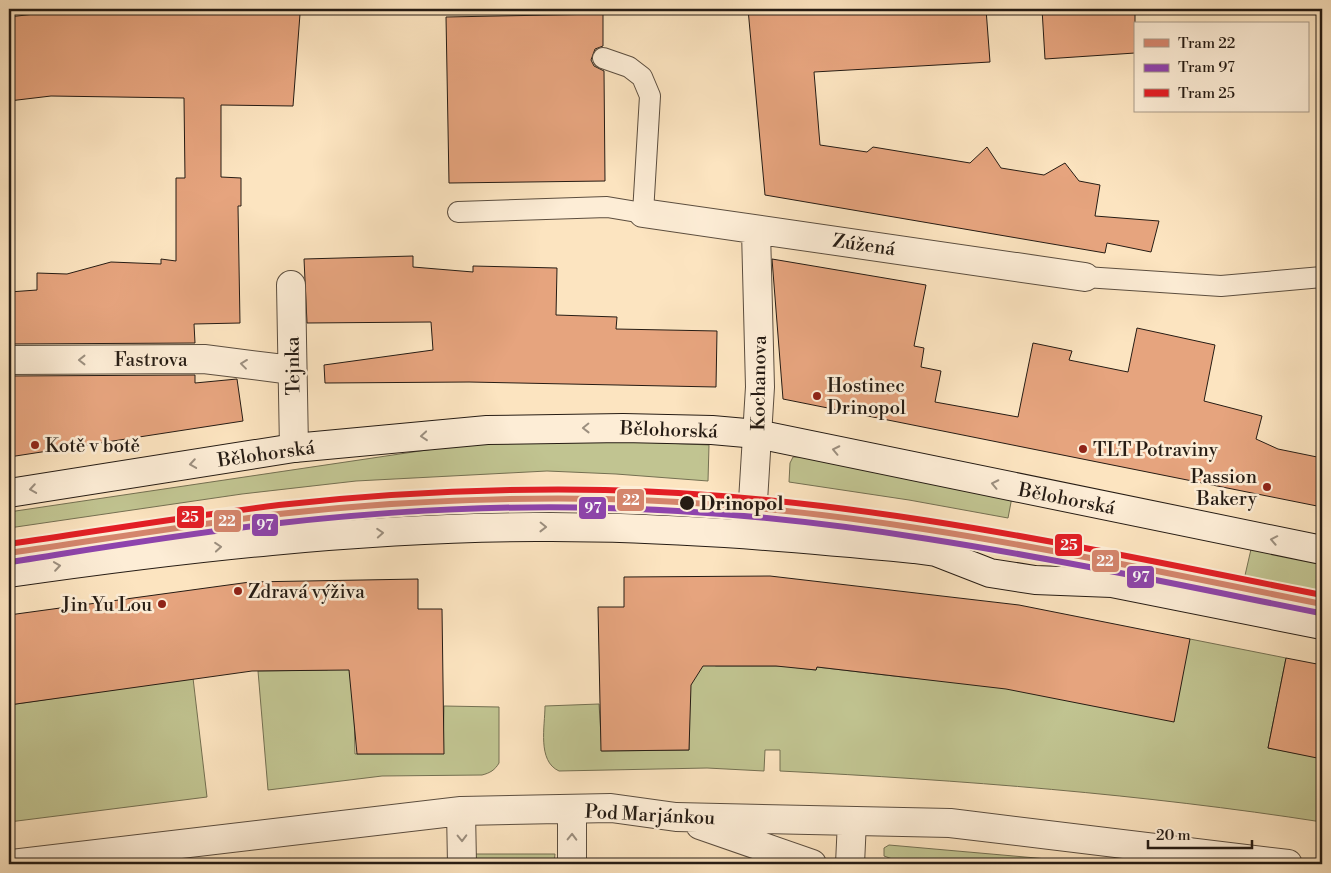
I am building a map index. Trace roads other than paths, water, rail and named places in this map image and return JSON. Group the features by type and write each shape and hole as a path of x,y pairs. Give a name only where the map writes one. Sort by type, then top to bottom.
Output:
{"street":[{"name":"Zúžená","path":"643,214 756,231 809,236 1085,277"},
{"name":"Kochanova","path":"751,534 760,387 756,231"},
{"name":"Tejnka","path":"291,285 294,448"},
{"name":"Fastrova","path":"9,360 204,359 292,370"},
{"name":"Bělohorská","path":"9,493 294,448 486,430 624,428 712,430 757,434 1322,550"},
{"path":"9,573 144,554 316,538 440,530 537,527 751,534 914,548 936,552 990,572 1009,576 1035,580 1112,583 1322,625"},
{"name":"Pod Marjánkou","path":"12,864 461,811 611,808 676,816 950,823 1288,864"},
{"path":"572,810 572,864"},
{"path":"461,811 462,864"},
{"path":"676,816 812,864"},
{"path":"850,864 852,821"}],"lane":[{"path":"458,212 607,207 643,214 650,96 642,77 629,67 604,58"},
{"path":"1085,277 1221,286 1322,277"}],"tram line":[{"name":"25","path":"9,544 279,505 360,497 442,492 605,490 696,494 876,513 1055,542 1322,595"},
{"name":"22","path":"9,553 279,514 360,506 442,501 605,499 696,503 876,522 1055,551 1322,604"},
{"name":"97","path":"10,562 212,531 321,519 483,508 605,508 696,512 786,520 875,531 1054,560 1320,613"}],"place":[{"name":"Hostinec Drinopol","path":"817,396"},
{"name":"Kotě v botě","path":"35,445"},
{"name":"TLT Potraviny","path":"1083,449"},
{"name":"Passion Bakery","path":"1267,487"},
{"name":"Drinopol","path":"687,503"},
{"name":"Zdravá výživa","path":"238,591"},
{"name":"Jin Yu Lou","path":"162,604"}]}
